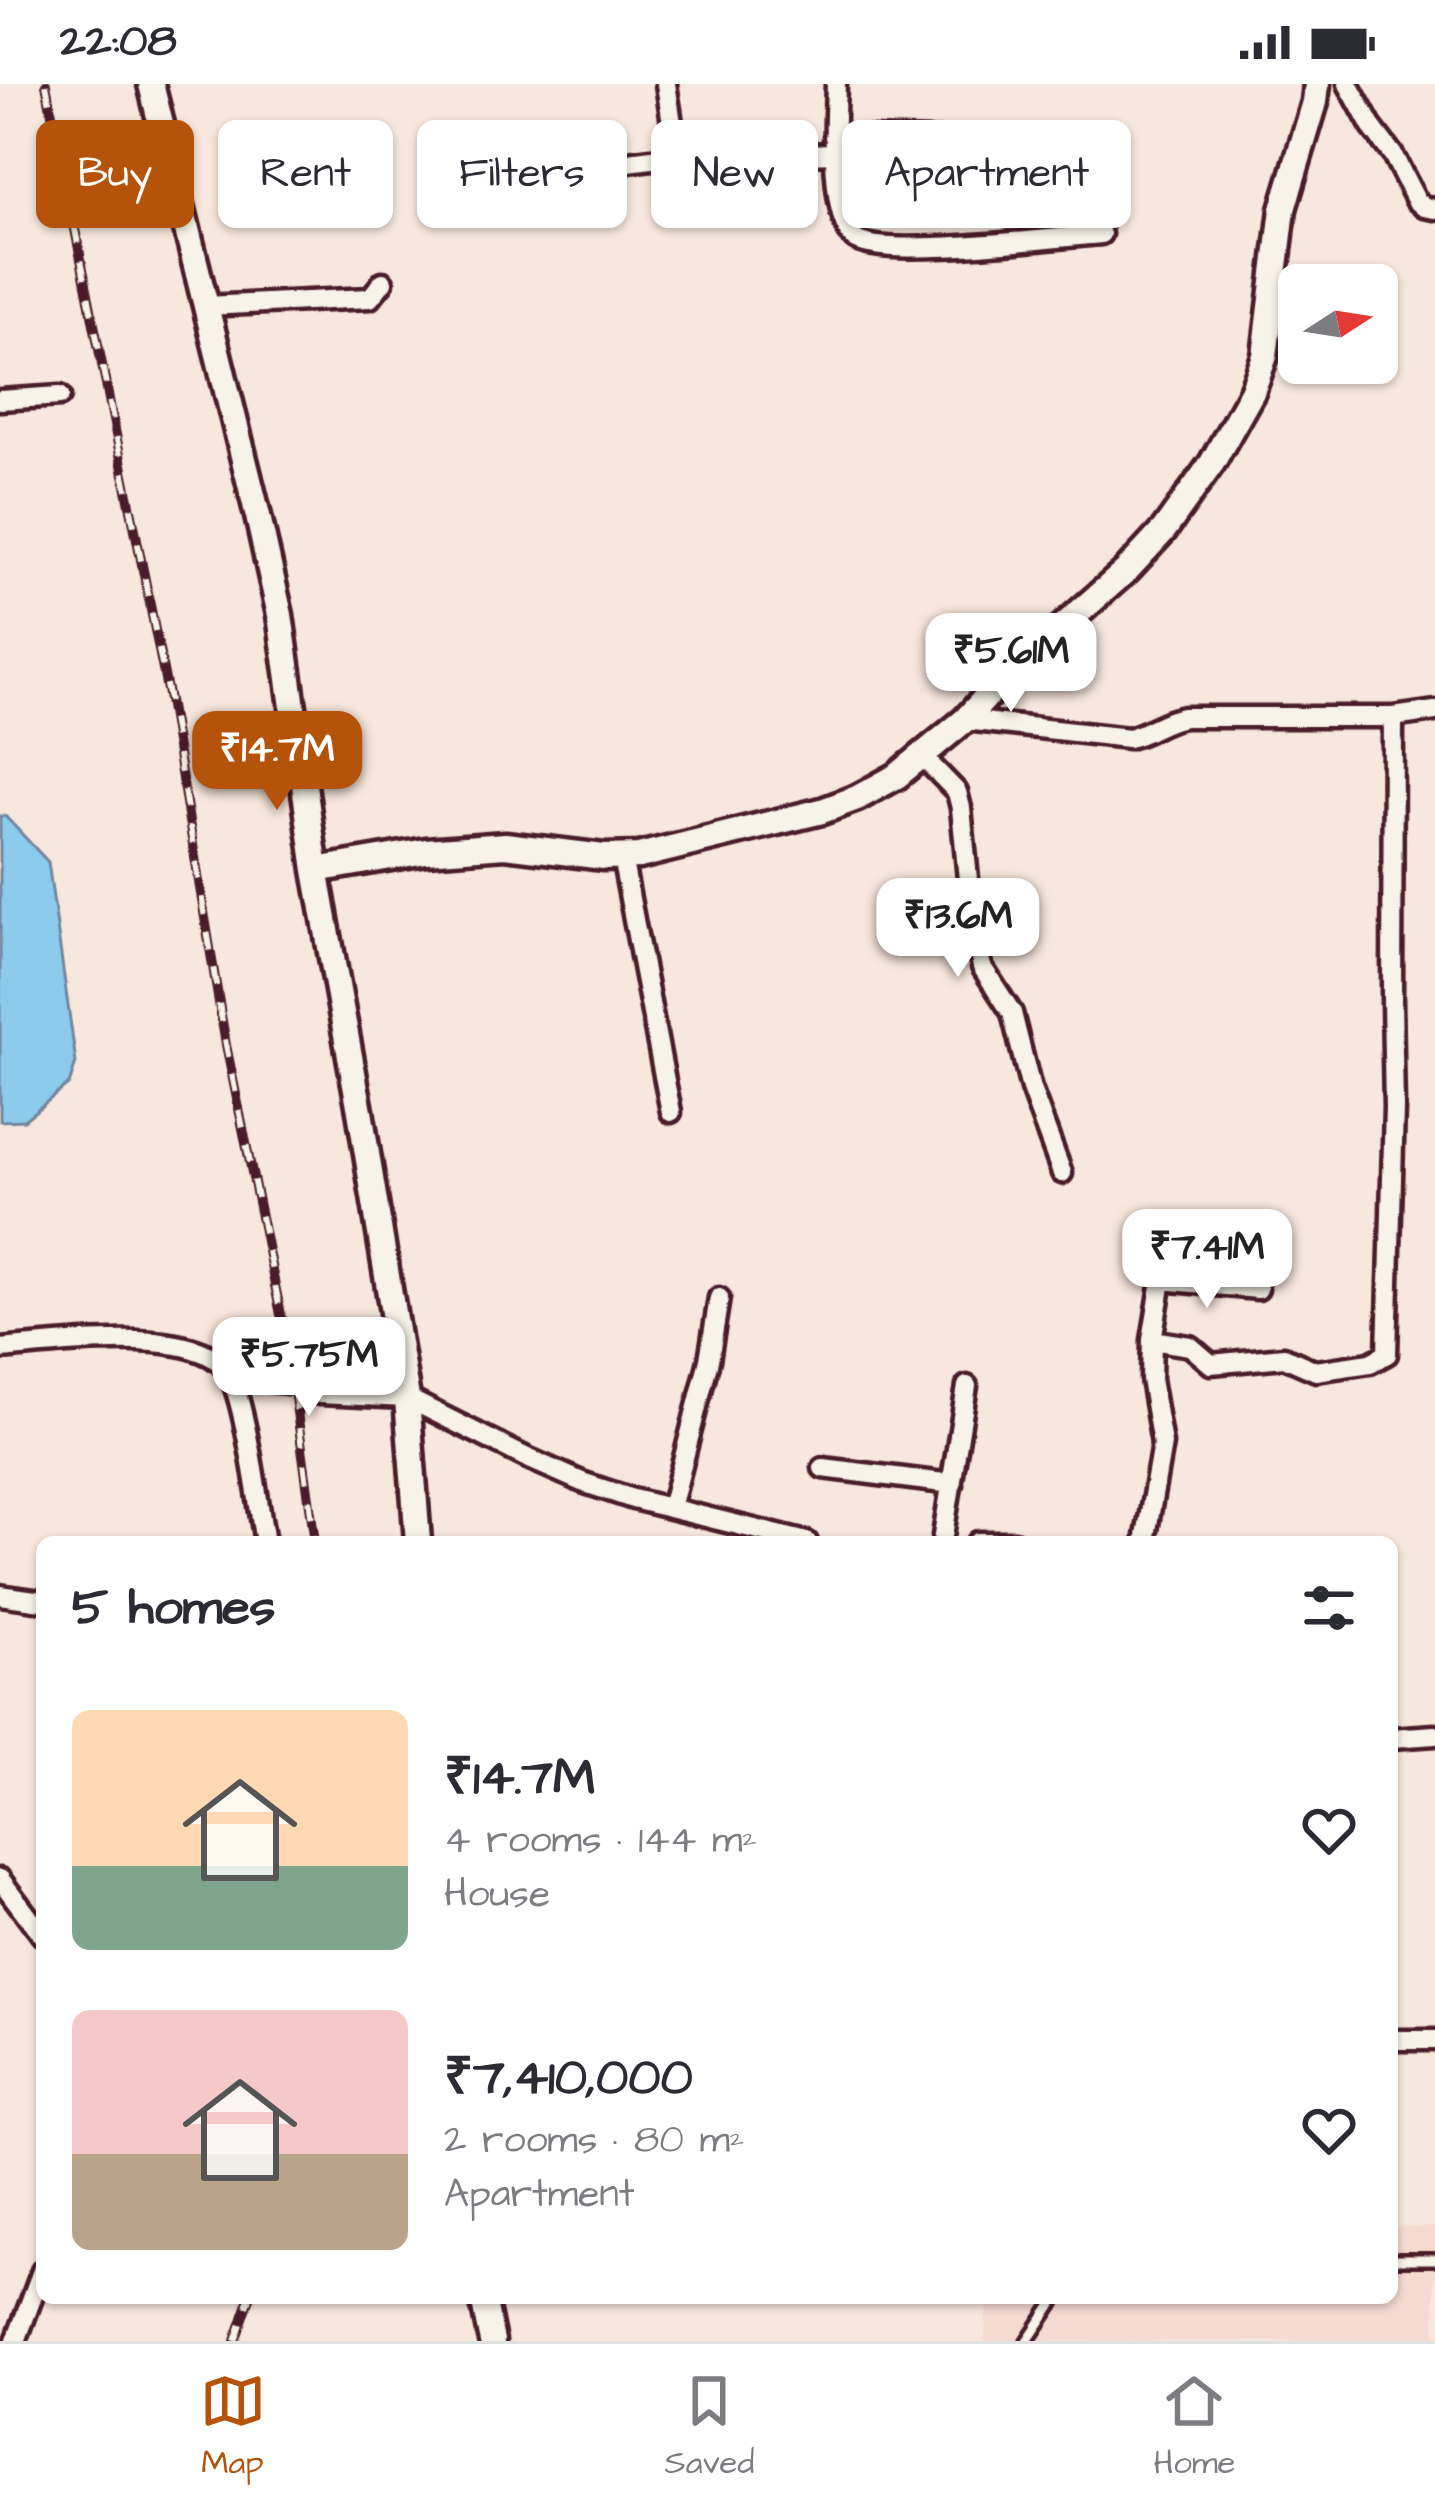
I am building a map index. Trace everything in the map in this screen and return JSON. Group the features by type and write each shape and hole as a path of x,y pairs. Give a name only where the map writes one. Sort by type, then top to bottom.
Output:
{"street":[{"path":"151,84 280,614 316,870 407,1398 418,1536"},
{"path":"666,84 672,120"},
{"path":"836,84 834,145 844,225 865,245 886,248 1101,234"},
{"path":"316,870 427,851 505,845 604,857 685,846 822,811 857,799 897,776 1113,584 1164,530 1212,463 1252,392 1265,356 1282,209 1317,84"},
{"path":"1348,84 1415,200 1435,209"},
{"path":"818,147 842,145"},
{"path":"206,306 370,298 383,283"},
{"path":"0,400 60,396"},
{"path":"964,720 1128,738 1184,717 1393,717 1435,711"},
{"path":"1152,1340 1190,1346 1211,1364 1276,1357 1316,1371 1370,1364 1387,1354 1394,1148 1393,717"},
{"path":"922,755 957,792 982,967 1012,1013 1031,1089 1062,1173"},
{"path":"622,856 671,1112"},
{"path":"1146,1536 1162,1444 1153,1398 1152,1340 1164,1234"},
{"path":"1162,1280 1258,1289"},
{"path":"671,1508 709,1360 719,1298"},
{"path":"0,1349 148,1340 209,1354 224,1366 237,1394 264,1536"},
{"path":"230,1377 307,1384 319,1394 407,1398 582,1482 783,1536"},
{"path":"943,1536 967,1386"},
{"path":"823,1468 952,1484"},
{"path":"0,1594 36,1600"},
{"path":"1398,1738 1435,1736"},
{"path":"0,1879 36,1927"},
{"path":"1398,2040 1435,2040"},
{"path":"16,2341 36,2287"},
{"path":"484,2304 492,2341"}],"lane":[{"path":"1398,2259 1435,2259"},
{"path":"1027,2341 1052,2304"}],"shaded area":[{"path":"1398,2227 1435,2227 1435,2341 985,2341 987,2304 1398,2304"}],"water":[{"path":"0,816 48,862 76,1063 69,1084 24,1120 0,1121"}],"railway":[{"path":"46,84 169,700 226,1045 289,1354 314,1536"},
{"path":"235,2341 248,2304"}]}
